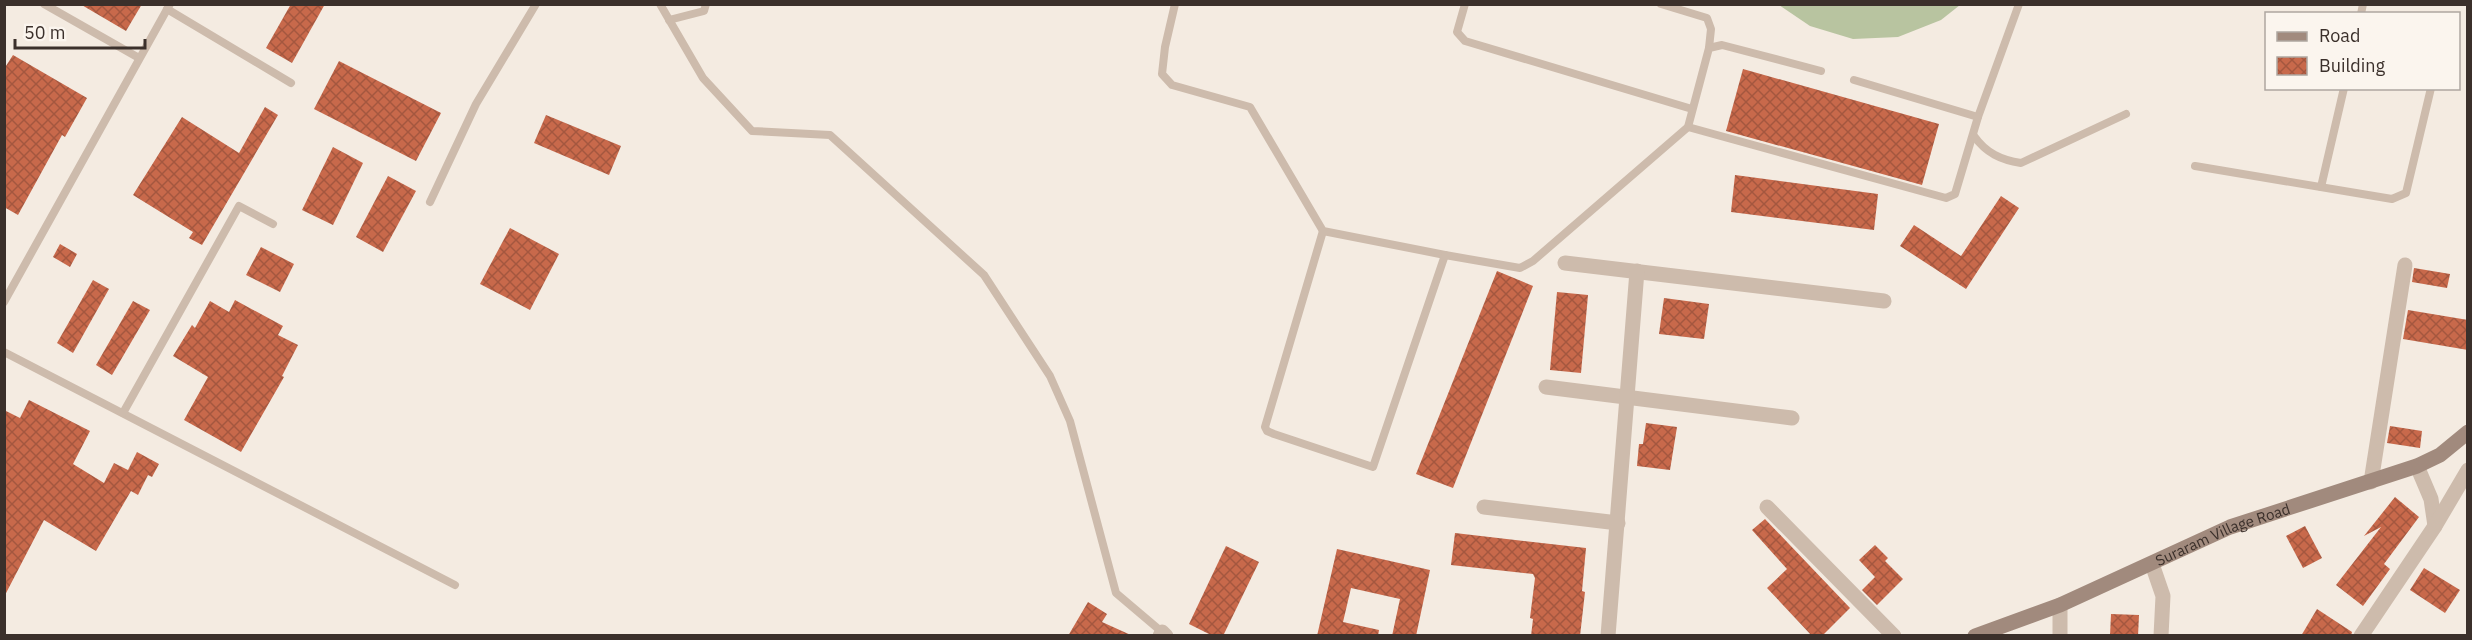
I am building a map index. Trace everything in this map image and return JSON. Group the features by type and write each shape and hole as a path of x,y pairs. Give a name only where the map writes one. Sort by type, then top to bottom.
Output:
{"main road":[{"name":"Suraram Village Road","path":"1980,635 2060,605 2230,527 2417,466 2440,455 2468,432"}],"street":[{"path":"1565,263 1884,301"},
{"path":"2372,482 2405,265"},
{"path":"1608,636 1638,271"},
{"path":"1546,387 1792,418"},
{"path":"2417,466 2431,499 2435,526"},
{"path":"2361,636 2435,526 2468,470"},
{"path":"1485,507 1618,523"},
{"path":"1767,507 1894,636"},
{"path":"2152,564 2163,596 2161,636"},
{"path":"2060,605 2060,636"}],"lane":[{"path":"44,4 139,57"},
{"path":"430,202 476,104 536,4"},
{"path":"660,4 703,78 752,131 830,135 984,275 1050,376 1070,421 1116,593 1163,634"},
{"path":"669,20 704,11 706,4"},
{"path":"1175,4 1165,47 1162,74 1172,85 1250,107 1323,231 1265,426 1267,431 1373,467 1445,255"},
{"path":"1465,4 1457,32 1465,41 1692,109"},
{"path":"1323,231 1520,268 1533,261 1688,128 1709,48 1710,28 1707,18 1661,4"},
{"path":"1688,128 1946,198 1955,194 1978,117 2019,4"},
{"path":"4,302 169,7 291,83"},
{"path":"1709,48 1722,45 1821,71"},
{"path":"1854,80 1978,117"},
{"path":"2321,187 2344,90"},
{"path":"2195,166 2392,200 2406,193 2431,90"},
{"path":"1974,136 1980,145 1995,156 2006,161 2021,163 2126,114"},
{"path":"123,413 239,206 273,224"},
{"path":"4,352 455,585"}],"green space":[{"path":"1960,4 1941,20 1898,37 1853,39 1810,26 1779,5"}],"building":[{"path":"80,4 142,4 126,31"},
{"path":"291,4 325,4 292,63 266,48"},
{"path":"13,55 87,98 65,137 62,135 18,215 4,207 4,69"},
{"path":"339,61 441,113 416,161 314,109"},
{"path":"1743,69 1939,124 1922,185 1726,131"},
{"path":"265,107 278,115 202,245 189,238 193,232 133,195 182,117 239,153"},
{"path":"546,115 621,146 609,175 534,143"},
{"path":"333,147 363,163 333,225 302,210"},
{"path":"1735,175 1878,194 1874,230 1731,212"},
{"path":"388,176 416,191 383,252 356,237"},
{"path":"2001,196 2019,208 1966,289 1900,246 1914,225 1961,256"},
{"path":"510,228 559,254 530,310 480,284"},
{"path":"60,244 77,254 70,267 53,257"},
{"path":"261,247 294,264 280,292 246,275"},
{"path":"2414,268 2450,274 2447,288 2412,282"},
{"path":"1497,271 1533,286 1453,488 1416,474"},
{"path":"93,280 109,289 73,353 57,343"},
{"path":"1557,292 1588,295 1581,373 1550,370"},
{"path":"1664,298 1709,304 1704,339 1659,334"},
{"path":"235,300 283,326 278,335 298,345 282,376 284,377 241,452 184,420 208,377 173,356 192,325 195,328 210,301 229,312"},
{"path":"133,301 150,310 112,375 96,365"},
{"path":"2408,310 2468,320 2468,350 2403,339"},
{"path":"29,400 90,431 73,464 104,483 114,463 128,470 137,452 159,464 152,477 148,475 138,495 131,491 96,551 44,520 4,597 4,410 20,418"},
{"path":"1646,423 1677,427 1670,470 1637,466 1639,444 1643,444"},
{"path":"2390,426 2422,431 2420,448 2387,443"},
{"path":"2395,497 2419,517 2384,564 2390,569 2363,606 2336,585 2381,527 2364,536"},
{"path":"1765,519 1850,608 1822,636 1812,636 1767,588 1787,569 1752,530"},
{"path":"2305,526 2322,558 2303,568 2286,536"},
{"path":"1455,533 1586,548 1582,591 1585,592 1580,636 1531,636 1533,619 1530,618 1535,578 1533,574 1451,565"},
{"path":"1875,545 1888,558 1885,561 1903,579 1877,605 1862,590 1875,577 1859,560"},
{"path":"1226,546 1259,562 1223,636 1213,636 1189,624"},
{"path":"1337,549 1430,570 1416,636 1392,636 1400,599 1351,588 1343,622 1379,630 1378,636 1317,636"},
{"path":"2424,568 2460,590 2445,613 2410,590"},
{"path":"1088,602 1107,614 1102,622 1133,636 1068,636"},
{"path":"2317,609 2352,632 2351,636 2301,636"},
{"path":"2111,614 2139,615 2138,636 2110,636"}]}
